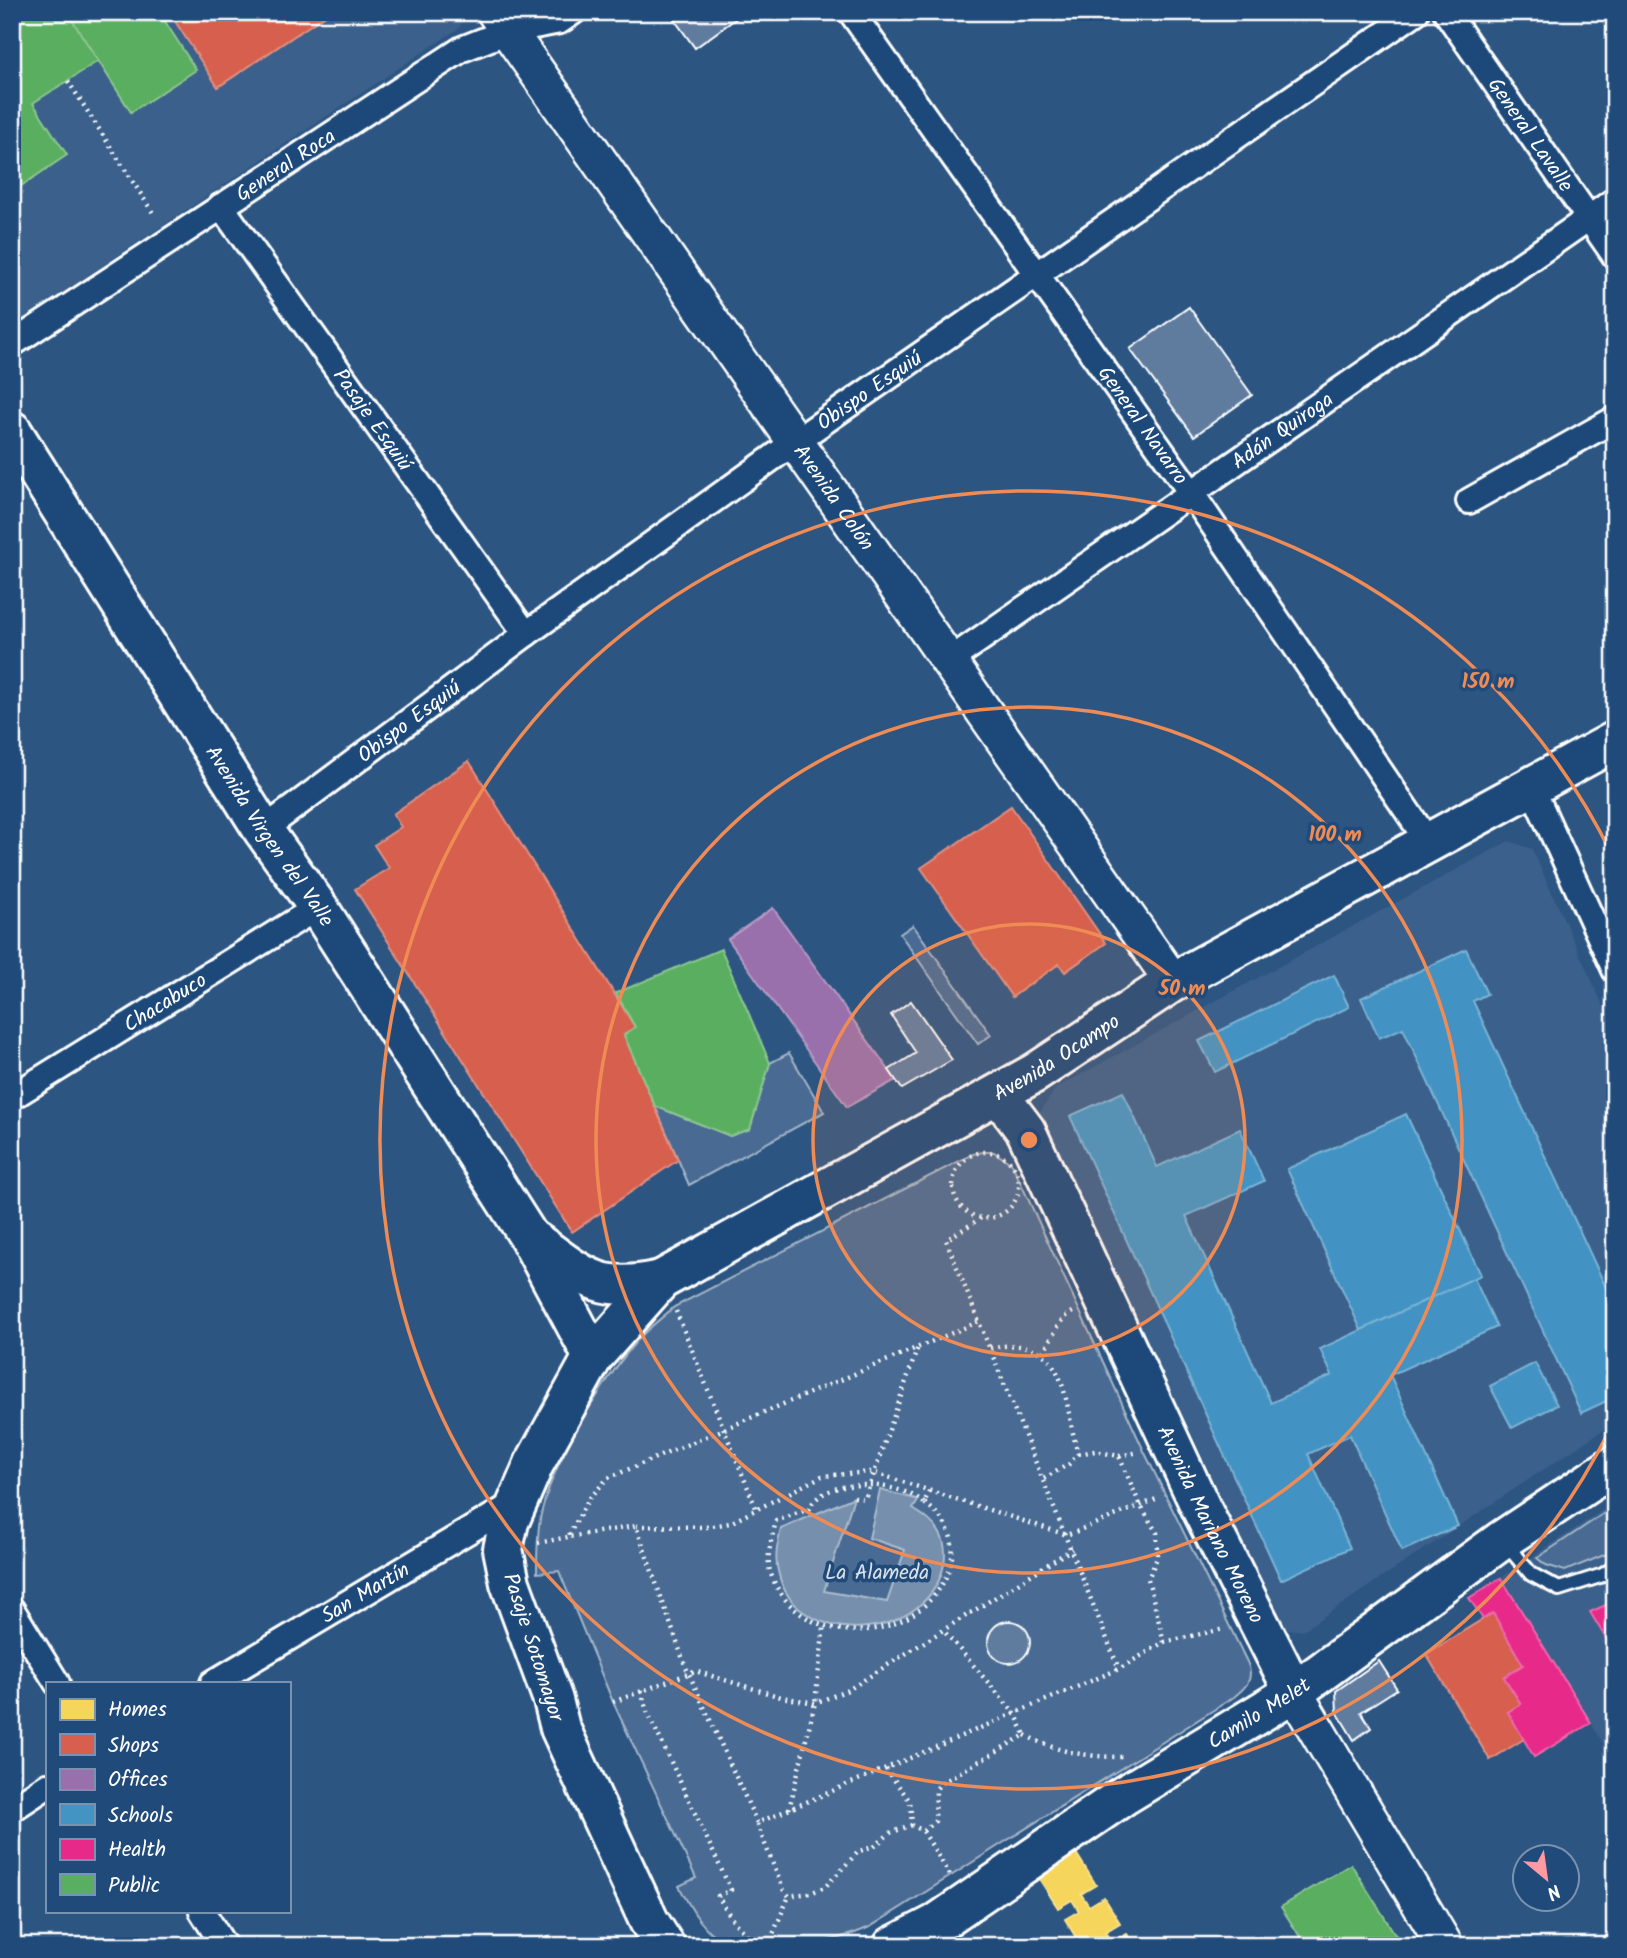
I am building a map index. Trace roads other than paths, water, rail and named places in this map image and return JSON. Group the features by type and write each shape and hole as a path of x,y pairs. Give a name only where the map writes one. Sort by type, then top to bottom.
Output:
{"main road":[{"name":"Avenida Virgen del Valle","path":"12,431 263,830 318,907 529,1237 593,1357"},
{"name":"Avenida Ocampo","path":"593,1357 661,1280 998,1094 1173,982 1615,741"},
{"name":"Avenida Mariano Moreno","path":"998,1094 1026,1131 1201,1508 1294,1692"},
{"name":"Avenida Virgen del Valle","path":"529,1237 587,1279 613,1286 633,1287 661,1280"},
{"name":"Pasaje Sotomayor","path":"593,1357 534,1464 503,1549 510,1583 553,1700 560,1728 666,1943"},
{"name":"Camilo Melet","path":"900,1943 936,1924 1124,1796 1294,1692 1502,1539 1615,1465"}],"street":[{"name":"General Roca","path":"12,344 502,22 560,21 573,12"},
{"name":"General Navarro","path":"851,12 1192,494 1429,843"},
{"name":"Obispo Esquiú","path":"263,830 526,634 796,441 1416,12"},
{"name":"General Lavalle","path":"1446,12 1615,256"},
{"name":"Avenida Colón","path":"502,22 1173,982"},
{"name":"Adán Quiroga","path":"950,660 1615,200"},
{"name":"Pasaje Esquiú","path":"221,206 526,634"},
{"path":"1469,501 1615,419"},
{"path":"1531,786 1615,970"},
{"name":"Chacabuco","path":"12,1097 318,907"},
{"name":"San Martín","path":"215,1682 518,1502"},
{"path":"12,1610 56,1682"},
{"name":"Avenida Mariano Moreno","path":"1294,1692 1445,1946"},
{"path":"12,1809 46,1787"},
{"path":"203,1912 225,1946"}],"lane":[{"path":"1502,1539 1531,1574 1559,1589 1602,1575 1615,1567"}],"park label":[{"name":"La Alameda","path":"877,1572"}]}
